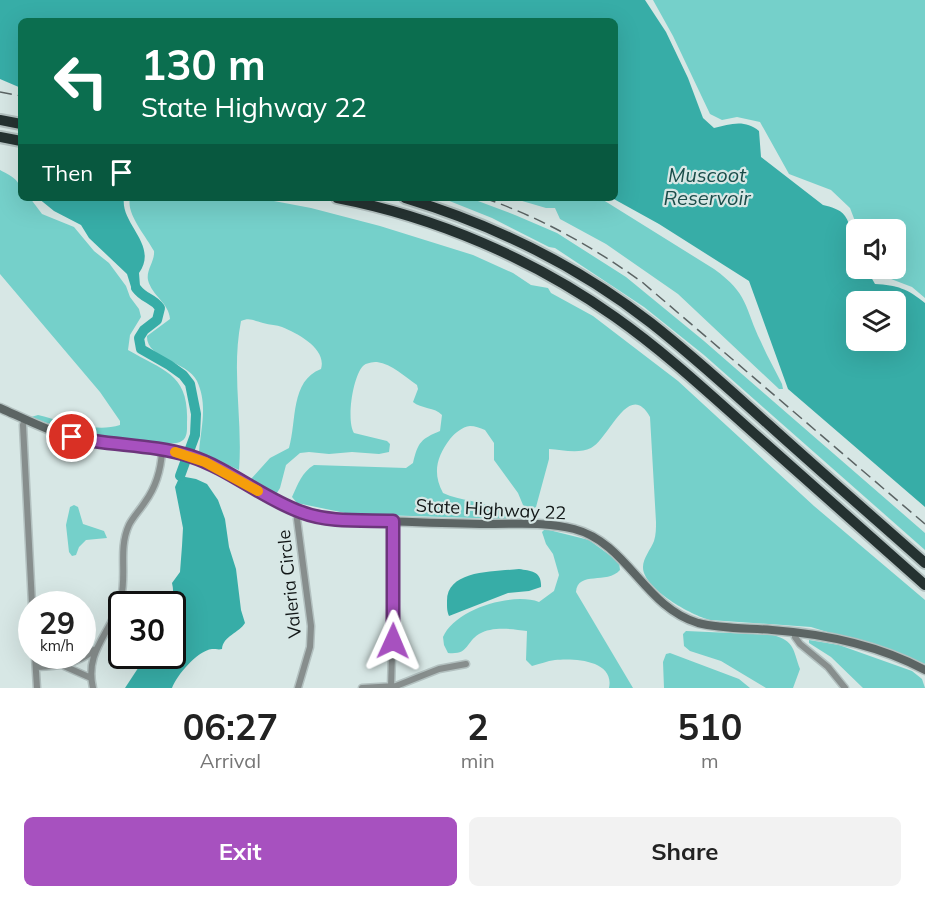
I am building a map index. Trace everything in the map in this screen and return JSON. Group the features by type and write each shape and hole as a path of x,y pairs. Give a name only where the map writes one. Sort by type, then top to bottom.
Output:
{"highway":[{"path":"0,120 18,123"},
{"path":"0,137 18,140"},
{"path":"349,201 415,218 475,240 533,267 588,299 666,356 925,585"},
{"path":"414,201 462,217 511,238 569,268 624,303 685,351 925,563"}],"main road":[{"name":"State Highway 22","path":"0,408 78,439 180,453 196,458 300,512 327,518 538,525 572,529 606,545 654,596 679,615 699,623 720,627 795,632 840,640 873,648 925,670"}],"street":[{"path":"25,419 23,447 31,591"},
{"path":"96,649 110,628 117,612 123,590 125,536 129,524 154,486 160,470 162,451"},
{"name":"Valeria Circle","path":"298,688 310,647 311,626 297,519 300,512"},
{"path":"391,687 393,521"},
{"path":"795,632 795,637 800,644 828,667 845,688"},
{"path":"362,688 396,686 438,669 466,664"},
{"path":"36,669 37,688"},
{"path":"71,669 91,678"},
{"path":"92,669 93,688"}],"shaded area":[{"path":"653,0 925,0 925,298 912,287 891,279 906,279 906,219 854,219 850,208 831,190 789,174 760,122 737,117 722,120 710,114"},
{"path":"0,170 10,175 18,183 18,201 32,201 42,214 74,227 94,251 109,263 126,286 141,317 130,335 128,350 163,369 179,384 187,406 187,431 183,441 169,444 130,440 59,426 31,417 38,415 100,428 120,425 120,421 100,392 0,274"},
{"path":"130,201 274,201 311,208 380,226 473,255 513,273 531,285 548,288 551,293 593,316 678,381 814,506 925,600 925,664 811,627 710,620 681,607 659,592 645,575 643,567 654,541 656,522 650,417 642,407 634,405 627,408 598,443 591,448 576,451 549,449 549,459 536,507 530,510 523,505 518,493 494,460 494,443 485,430 470,426 461,429 450,439 439,458 437,472 443,493 495,508 509,518 350,514 297,503 292,497 298,483 314,465 406,468 413,463 421,442 440,431 442,415 413,402 418,389 417,385 388,365 371,362 363,366 356,379 351,409 352,427 354,433 387,441 390,444 389,452 379,454 300,453 286,465 280,488 275,496 251,479 270,458 289,448 299,392 311,375 321,369 320,355 310,343 280,326 247,319 241,321 237,359 239,470 199,452 203,407 197,381 192,374 160,355 148,344 147,336 170,319 167,308 150,286 148,273 154,251 134,218"},
{"path":"450,201 478,201 557,233 626,277 704,341 925,533 925,550 704,355 644,307 555,248"},
{"path":"522,201 605,201 714,269 740,294 783,389 779,389 678,294 606,244 560,219 555,208 546,208"},
{"path":"74,505 78,507 83,524 104,531 107,538 86,540 79,547 76,555 72,556 69,552 66,525 70,507"},
{"path":"545,529 589,540 619,562 620,570 608,577 582,581 576,592 633,688 609,688 609,679 600,666 582,661 555,660 532,666 526,660 527,631 503,629 484,631 460,652 448,653 443,637 449,627 459,618 485,605 500,601 528,599 539,602 554,591 559,575 553,554 542,532"},
{"path":"686,631 773,635 786,640 794,651 800,669 793,688 766,688 721,661 690,651 684,646 683,634"},
{"path":"809,640 839,645 912,671 922,679 925,688 863,688 831,657 809,643"},
{"path":"670,653 739,679 750,688 664,688 663,662 666,654"}],"water":[{"name":"Muscoot Reservoir","path":"0,0 645,0 666,32 688,78 703,118 714,128 732,124 754,127 759,131 761,157 823,205 838,210 845,216 846,279 872,279 875,284 902,289 913,294 925,303 925,507 788,389 749,281 659,224 617,201 618,18 18,18 18,87 0,79"},
{"path":"42,201 124,201 127,217 145,253 144,263 139,273 140,286 132,290 127,274 89,238 81,225 54,211"},
{"path":"180,476 196,479 207,484 218,500 225,519 229,547 236,569 241,610 245,623 225,641 222,649 212,649 200,654 186,667 186,591 173,591 172,583 180,572 183,528 175,487"},
{"path":"519,569 538,575 541,587 508,593 449,616 447,602 449,591 455,583 474,574"},
{"path":"137,669 184,669 172,688 125,688"}],"waterway":[{"path":"136,288 160,308 157,320 144,330 139,338 141,349 169,365 183,375 190,384 196,414 195,435 180,476"}],"railway":[{"path":"0,92 18,95"},
{"path":"492,201 566,234 642,282 925,524"}],"slow traffic":[{"path":"175,452 205,462 258,491"}],"route":[{"path":"72,437 188,455 214,466 283,505 307,514 327,518 393,521 393,641"}]}
